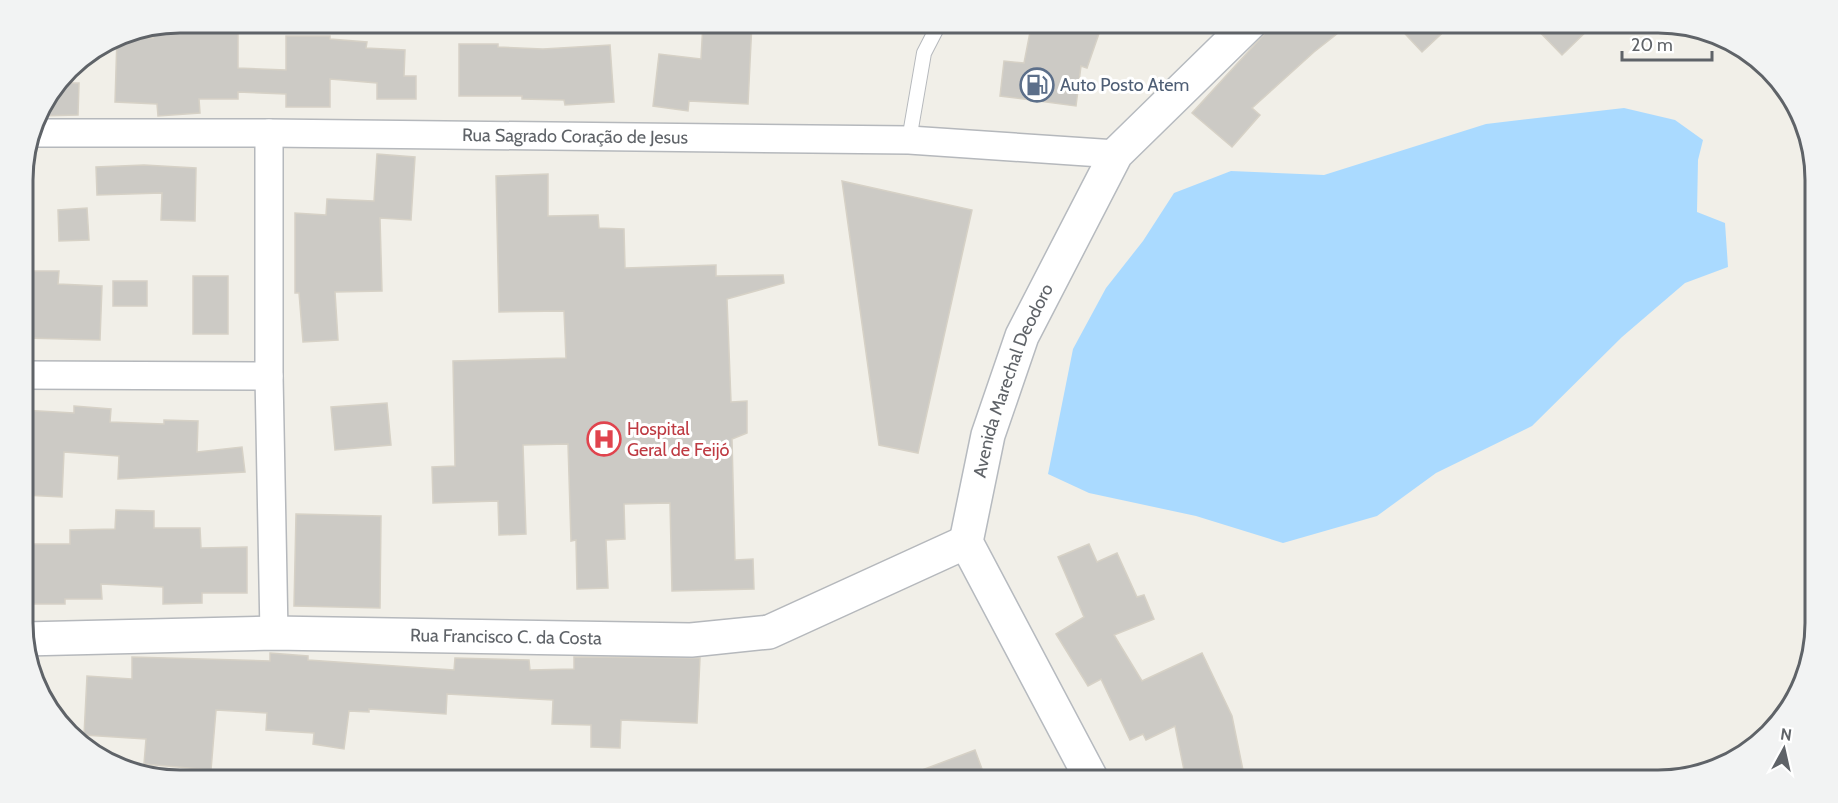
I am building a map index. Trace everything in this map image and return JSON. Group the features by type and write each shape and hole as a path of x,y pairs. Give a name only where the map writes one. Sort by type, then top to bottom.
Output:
{"street":[{"name":"Avenida Marechal Deodoro","path":"966,542 988,435 1022,336 1116,154 1240,33"},
{"name":"Rua Sagrado Coração de Jesus","path":"41,133 269,133 909,140 1116,154"},
{"path":"269,133 269,376 274,633"},
{"path":"33,375 269,376"},
{"path":"966,542 1087,770"},
{"name":"Rua Francisco C. da Costa","path":"34,639 274,633 691,640 769,632 966,542"}],"lane":[{"path":"909,140 924,53 934,33"}],"water":[{"path":"1624,108 1675,120 1703,140 1698,160 1697,212 1725,223 1728,267 1685,283 1622,337 1532,426 1436,473 1377,516 1283,543 1196,516 1089,493 1048,474 1073,349 1106,288 1143,241 1174,193 1231,171 1324,175 1486,124"}],"building":[{"path":"238,33 238,68 286,70 286,36 330,36 330,39 367,42 366,48 405,50 404,76 416,76 416,99 377,99 377,83 330,79 330,107 286,107 286,94 238,92 238,99 199,99 200,113 158,116 157,104 115,102 117,48 142,38 153,38 153,36"},
{"path":"702,33 751,33 748,104 689,101 688,111 653,106 659,54 701,59"},
{"path":"1030,33 1099,33 1087,68 1081,66 1076,106 1000,96 1004,61 1024,63"},
{"path":"1265,33 1338,33 1252,108 1260,115 1232,147 1192,113"},
{"path":"1404,33 1442,33 1422,52"},
{"path":"1541,33 1585,33 1562,55"},
{"path":"459,44 498,44 498,47 543,49 610,45 614,102 565,105 564,100 522,99 522,96 459,96"},
{"path":"70,83 79,83 78,115 48,116"},
{"path":"377,154 415,157 411,220 380,218 382,291 335,292 338,340 303,342 299,293 295,293 295,213 326,215 327,199 374,201"},
{"path":"144,165 196,168 195,221 161,220 162,193 97,195 96,167"},
{"path":"548,174 548,216 598,215 599,228 624,229 625,268 716,265 716,276 783,275 784,283 727,299 731,402 747,401 747,433 732,439 735,560 753,559 754,589 672,591 670,503 624,504 625,539 606,540 608,588 577,589 576,540 571,541 568,444 523,445 526,534 499,535 498,501 433,503 432,467 455,466 453,361 566,358 564,311 499,312 496,176"},
{"path":"842,181 972,210 918,453 879,445"},
{"path":"87,208 89,240 59,241 58,210"},
{"path":"33,271 59,271 58,284 102,286 100,340 33,338"},
{"path":"193,276 228,276 228,334 193,334"},
{"path":"113,281 147,281 147,306 113,306"},
{"path":"387,403 391,445 335,450 331,407"},
{"path":"74,406 111,409 110,422 164,424 164,420 198,421 197,452 242,447 245,472 118,479 119,456 64,452 62,497 33,495 33,411 74,413"},
{"path":"116,510 154,511 154,528 200,528 201,548 247,547 247,593 202,593 202,603 163,604 163,587 101,584 102,599 65,599 65,604 33,604 33,544 70,544 70,530 115,529"},
{"path":"296,514 381,516 380,608 294,606"},
{"path":"1089,544 1097,562 1117,553 1137,597 1144,595 1154,619 1114,635 1142,681 1202,653 1232,716 1243,770 1184,770 1175,726 1146,740 1143,734 1130,740 1101,679 1088,686 1056,634 1084,617 1058,557"},
{"path":"270,653 308,656 308,660 454,670 455,658 529,660 530,670 574,669 574,657 700,658 697,723 621,720 620,748 591,747 591,725 552,724 553,700 447,694 446,714 369,709 369,712 349,711 344,749 313,744 314,733 266,730 267,713 216,710 211,770 144,764 146,739 84,734 87,676 132,679 132,657 270,661"},
{"path":"975,750 982,770 922,770"}],"place":[{"name":"Auto Posto Atem","path":"1037,85"},
{"name":"Hospital Geral de Feijó","path":"604,439"}]}
